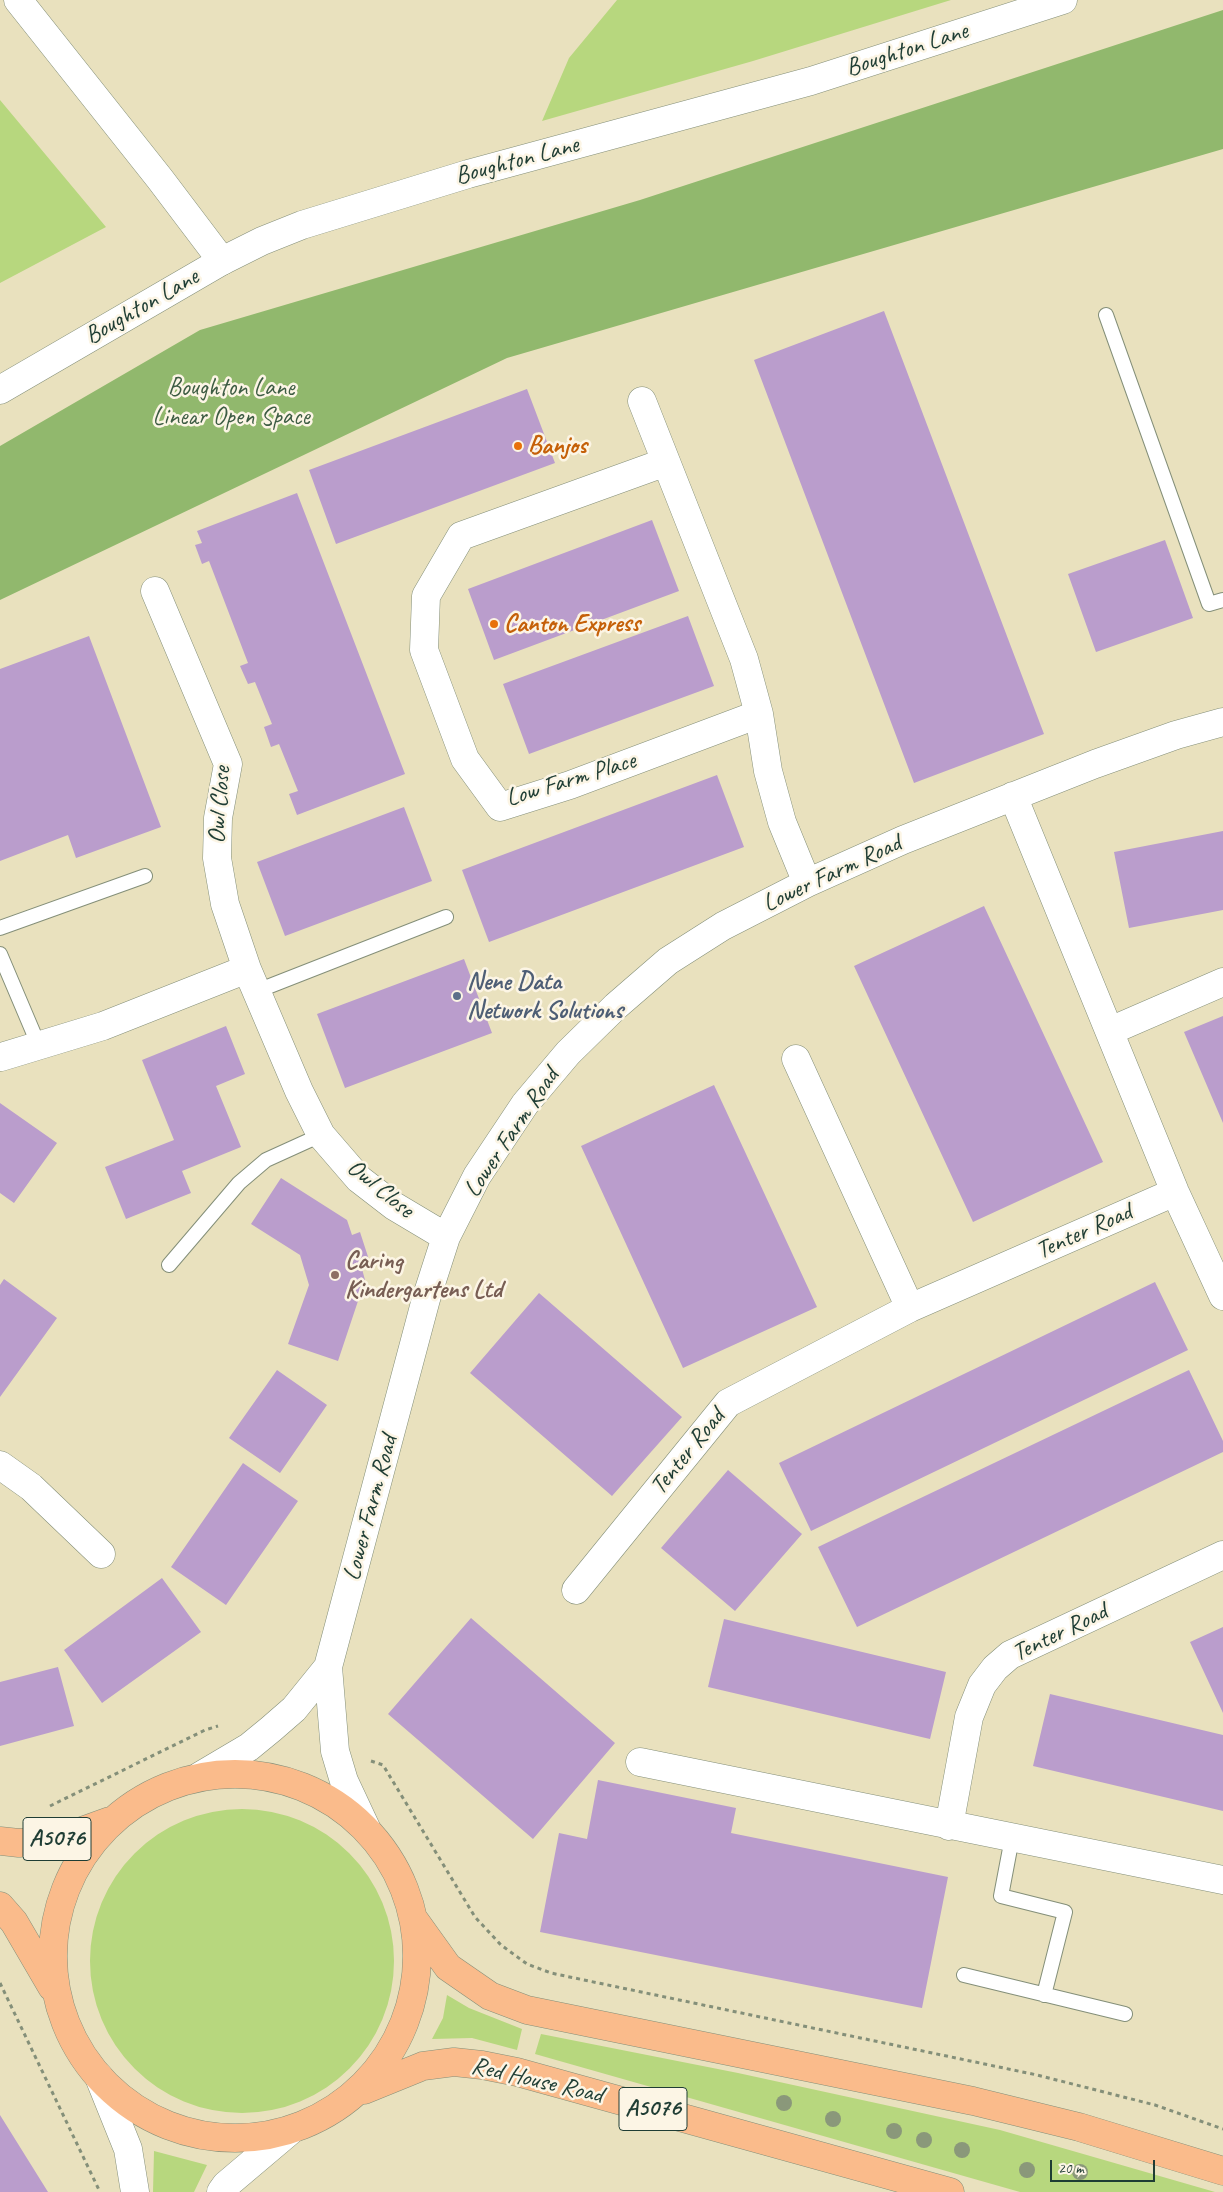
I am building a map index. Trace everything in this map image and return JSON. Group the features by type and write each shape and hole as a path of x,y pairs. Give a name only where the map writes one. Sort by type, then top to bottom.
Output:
{"main road":[{"path":"0,1906 14,1922 56,1995 69,2032 80,2052 99,2078 132,2106 154,2119 187,2132 222,2138 256,2137 291,2130 325,2115 356,2093 387,2057 401,2032 414,1996 418,1959 415,1921 405,1887 388,1856 366,1828 338,1805 307,1788 281,1780 236,1773 200,1776 169,1785 139,1800 112,1820 90,1843 73,1870 61,1900 54,1931 52,1955 56,1995"},
{"name":"A5076","path":"0,1841 19,1843 60,1838 112,1820"},
{"path":"415,1921 448,1967 490,1996 527,2010 973,2101 1079,2127 1223,2171"},
{"name":"Red House Road","path":"356,2093 423,2066 454,2062 482,2065 517,2072 950,2192"}],"street":[{"path":"18,0 160,179 222,261"},
{"name":"Boughton Lane","path":"0,390 222,261 278,234 363,204 811,81 1063,0"},
{"path":"642,401 744,659 759,714 770,779 782,822 806,883"},
{"name":"Low Farm Place","path":"666,462 461,536 426,596 424,650 465,759 500,807 570,785 759,714"},
{"name":"Owl Close","path":"155,591 228,764 218,818 216,858 226,904 252,980 299,1091 321,1135 359,1179 394,1206 446,1237"},
{"name":"Lower Farm Road","path":"328,1667 426,1299 446,1237 477,1176 525,1104 568,1053 616,1006 668,961 723,926 806,883 902,840 1104,760 1176,735 1223,722"},
{"path":"1013,796 1175,1192 1223,1296"},
{"path":"0,1057 252,980"},
{"path":"1110,1031 1223,982"},
{"path":"796,1059 910,1308"},
{"name":"Tenter Road","path":"576,1590 728,1403 910,1308 1175,1192"},
{"path":"0,1465 31,1488 101,1554"},
{"name":"Tenter Road","path":"950,1826 969,1717 982,1685 995,1668 1010,1655 1223,1555"},
{"path":"200,1776 249,1747 271,1729 294,1709 328,1667"},
{"path":"328,1667 335,1751 344,1781 366,1828"},
{"path":"640,1762 1223,1880"},
{"path":"99,2078 128,2149 135,2192"},
{"path":"222,2192 226,2185 291,2130"}],"lane":[{"path":"1106,315 1209,604 1223,600"},
{"path":"0,928 145,876"},
{"path":"252,980 446,917"},
{"path":"0,954 39,1046"},
{"path":"169,1265 239,1183 266,1160 321,1135"},
{"path":"1012,1838 1001,1896 1065,1912 1044,1995"},
{"path":"964,1975 1125,2014"}],"path":[{"path":"44,1807 204,1730 220,1725"},
{"path":"383,1765 475,1917 501,1945 527,1964 552,1973 584,1980 1037,2075 1154,2105 1223,2129"},
{"path":"0,1983 100,2192"}],"green space":[{"path":"617,0 951,0 753,61 542,121 569,58"},
{"name":"Boughton Lane Linear Open Space","path":"1223,10 1223,149 507,358 0,600 0,446 200,330 640,200"},
{"path":"0,100 106,227 0,283"},
{"path":"242,1809 272,1812 300,1821 326,1835 349,1854 368,1877 382,1903 391,1931 394,1961 391,1991 382,2019 368,2045 349,2068 326,2087 300,2101 272,2110 242,2113 212,2110 184,2101 158,2087 135,2068 116,2045 102,2019 93,1991 90,1961 93,1931 102,1903 116,1877 135,1854 158,1835 184,1821 212,1812"},
{"path":"447,1995 469,2008 522,2029 517,2050 472,2038 432,2039 443,2018"},
{"path":"541,2034 738,2073 1000,2130 1215,2192 1020,2192 535,2054"},
{"path":"154,2151 207,2165 194,2192 153,2192"}],"building":[{"path":"884,311 1044,734 914,783 754,360"},
{"path":"527,389 555,463 336,544 309,470"},
{"path":"297,493 405,774 297,815 289,794 298,791 279,744 271,747 264,727 272,724 255,682 248,684 240,666 248,663 209,561 202,564 195,545 202,543 197,531"},
{"path":"652,520 679,591 494,660 468,589"},
{"path":"1165,540 1193,618 1096,652 1068,574"},
{"path":"688,616 714,686 529,754 503,684"},
{"path":"89,636 161,827 76,858 68,835 0,861 0,669"},
{"path":"717,775 744,847 489,942 462,870"},
{"path":"404,807 432,881 285,936 257,862"},
{"path":"1223,831 1223,910 1129,928 1114,852"},
{"path":"984,906 1103,1162 973,1222 854,966"},
{"path":"464,959 492,1033 345,1088 317,1014"},
{"path":"1223,1016 1223,1123 1184,1032"},
{"path":"226,1026 245,1074 216,1086 241,1147 182,1171 191,1193 126,1219 105,1167 174,1140 142,1060"},
{"path":"714,1085 817,1307 683,1368 581,1146"},
{"path":"0,1103 57,1143 14,1203 0,1193"},
{"name":"Caring Kindergartens Ltd","path":"281,1178 347,1220 352,1235 360,1232 371,1266 362,1269 365,1280 338,1361 288,1344 309,1285 300,1255 251,1224"},
{"path":"4,1279 57,1318 0,1397 0,1285"},
{"path":"1155,1282 1188,1350 811,1531 779,1463"},
{"path":"539,1293 682,1417 612,1496 470,1373"},
{"path":"277,1370 327,1405 280,1473 229,1438"},
{"path":"1189,1370 1223,1441 1223,1452 857,1627 818,1547"},
{"path":"243,1463 298,1501 226,1605 171,1567"},
{"path":"728,1470 802,1534 735,1611 661,1548"},
{"path":"162,1578 201,1632 102,1703 64,1650"},
{"path":"471,1618 615,1743 533,1839 388,1714"},
{"path":"724,1619 946,1672 930,1739 708,1687"},
{"path":"1223,1627 1223,1713 1190,1642"},
{"path":"58,1667 74,1726 0,1746 0,1682"},
{"path":"1050,1694 1223,1735 1223,1811 1033,1766"},
{"path":"598,1780 736,1808 731,1833 948,1877 922,2008 540,1932 559,1833 587,1839"},
{"path":"0,2115 48,2192 0,2192"}],"place":[{"name":"Banjos","path":"518,446"},
{"name":"Canton Express","path":"494,624"},
{"name":"Nene Data Network Solutions","path":"457,996"},
{"name":"Caring Kindergartens Ltd","path":"335,1275"}]}
